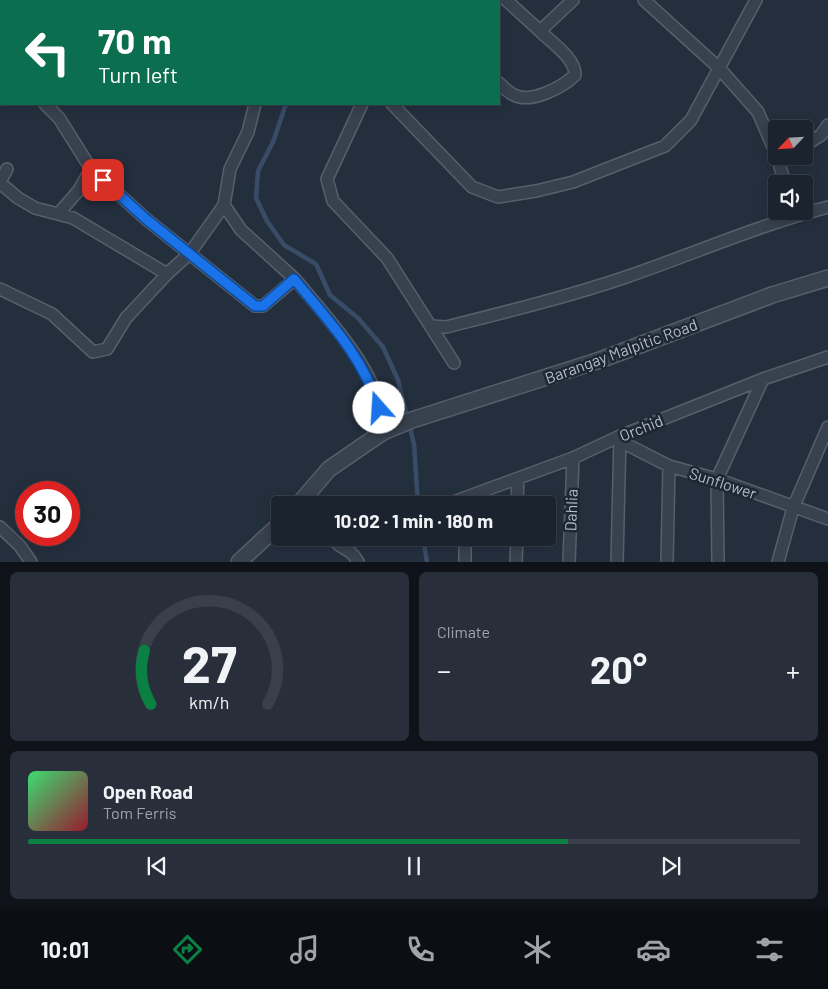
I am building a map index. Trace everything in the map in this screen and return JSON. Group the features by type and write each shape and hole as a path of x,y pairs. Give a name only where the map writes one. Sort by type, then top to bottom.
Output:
{"street":[{"path":"500,84 515,96 530,98 550,91 576,75 576,69 571,62 506,0"},
{"path":"540,31 573,0"},
{"path":"644,0 720,68 758,112 768,132"},
{"path":"393,105 472,187 498,197 536,192 572,182 665,146 690,120 756,0"},
{"path":"46,105 59,118 91,169 146,219 255,306 263,306 294,279"},
{"path":"0,289 52,314 93,352 108,349 126,318 167,274 190,253 224,205 230,169 248,132 255,105"},
{"path":"362,105 328,179 328,189 332,201 387,258 454,363"},
{"path":"813,140 821,135 828,124"},
{"path":"7,169 0,182 18,198 35,208 73,218 167,274"},
{"path":"59,214 79,190 91,169"},
{"path":"224,205 242,230 294,279 350,348 365,372 379,408 378,435"},
{"path":"813,210 828,207"},
{"path":"431,326 446,327 552,301 625,277 776,220"},
{"name":"Barangay Malpitic Road","path":"309,496 328,469 378,435 412,420 600,360 772,295 828,278"},
{"name":"Orchid","path":"476,496 620,439 763,379 828,357"},
{"path":"718,562 717,479 763,379"},
{"path":"778,562 794,508 828,427"},
{"path":"617,562 620,439"},
{"name":"Sunflower","path":"620,439 669,466 717,479 828,519"},
{"name":"Dahlia","path":"569,562 573,458"},
{"path":"667,562 669,466"},
{"path":"517,496 518,479"},
{"path":"239,562 271,532"},
{"path":"3,534 20,546 32,562"},
{"path":"339,546 352,552 358,562"},
{"path":"465,546 465,562"},
{"path":"516,562 517,546"}],"waterway":[{"path":"286,105 273,142 258,171 256,198 267,221 284,245 316,264 330,295 358,318 383,347 398,380 414,444 417,496"},
{"path":"424,546 427,562"}],"route":[{"path":"103,180 146,219 255,306 263,306 294,279 350,348 365,372 379,408"}]}
